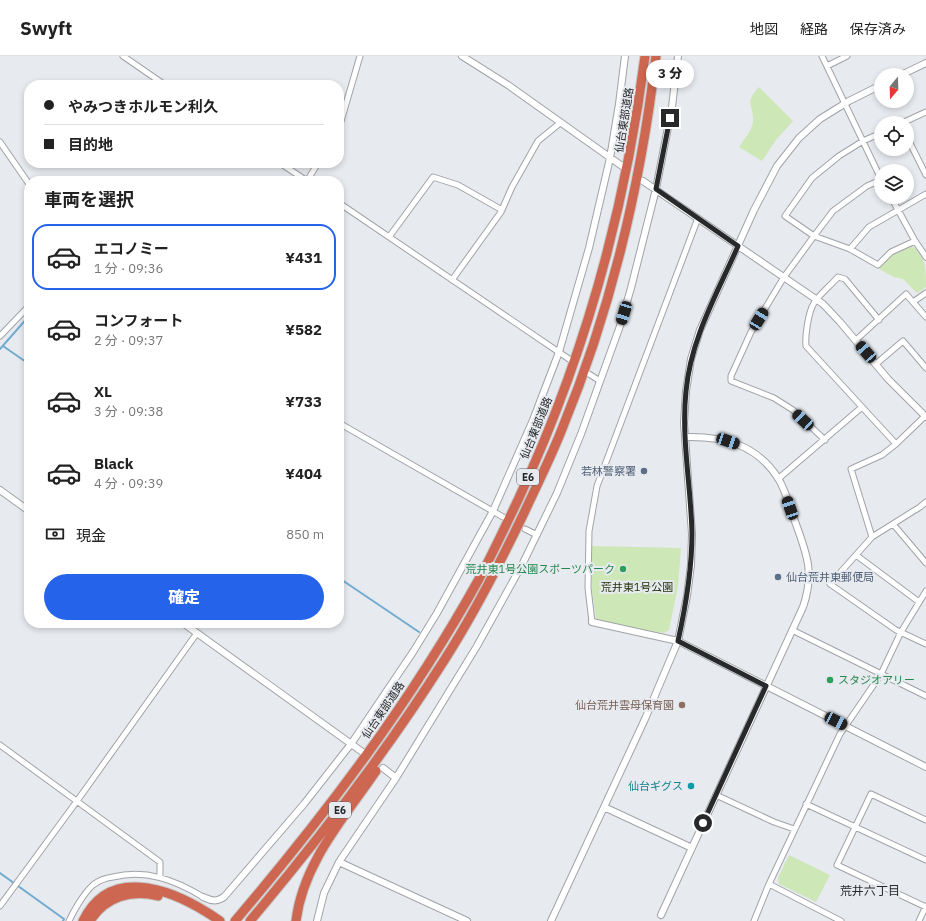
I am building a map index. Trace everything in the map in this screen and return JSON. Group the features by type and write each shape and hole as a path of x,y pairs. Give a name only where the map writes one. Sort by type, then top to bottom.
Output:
{"highway":[{"name":"仙台東部道路","path":"236,921 297,848 373,746 436,652 479,578 534,466 571,373 599,284 613,233 628,164 645,56"},
{"name":"仙台東部道路","path":"250,921 306,853 358,786 423,693 468,620 508,546 544,470 563,428 610,288 641,159 656,56"},
{"path":"296,921 304,884 317,858 402,731 423,693"},
{"path":"228,921 261,884 297,848"},
{"path":"83,921 94,905 109,894 126,888 137,887 156,889 177,896 220,921"},
{"path":"90,921 101,907 110,901 124,895 139,893 150,894 174,901 209,921"}],"street":[{"path":"123,56 158,80"},
{"path":"344,111 360,56"},
{"path":"462,56 495,77 622,166"},
{"path":"69,921 93,885 102,880 123,874 160,876 213,901 218,901 224,897 304,804 351,744 413,652 493,511 533,420 559,352 590,248 610,158 625,56"},
{"path":"317,921 324,893 339,862 396,778 485,632 514,581 565,473 620,326 632,288 656,189 672,107 678,56"},
{"path":"822,56 874,165"},
{"path":"827,66 848,56"},
{"path":"914,69 926,63"},
{"path":"551,921 645,720 678,641 691,566 692,534 685,437 686,391 694,347 700,330 768,182 777,166 809,128 844,104 874,89"},
{"path":"914,118 926,112"},
{"path":"452,280 502,210 512,187 538,141 560,123"},
{"path":"874,136 839,156 812,178 785,216 814,236 850,249 878,265 891,252 915,241"},
{"path":"0,142 24,177"},
{"path":"914,151 926,175"},
{"path":"288,168 300,176"},
{"path":"390,237 433,177 458,185 502,210"},
{"path":"643,181 830,310 888,379 925,413 896,444 882,455 851,469 872,537"},
{"path":"825,440 793,410 774,398 731,380 731,376 751,332 784,277 814,236 833,211 867,186 874,183"},
{"path":"850,249 869,226 926,194"},
{"path":"895,204 915,241 926,257"},
{"path":"344,206 568,359"},
{"path":"698,218 597,486 589,531 588,588 592,622 678,641 926,766"},
{"path":"879,320 845,279 838,278 817,300 812,308 805,338 806,346 896,444"},
{"path":"913,302 926,293"},
{"path":"856,340 906,294 926,317"},
{"path":"0,336 24,311"},
{"path":"876,364 902,341 926,368"},
{"path":"590,374 600,381"},
{"path":"778,479 862,407"},
{"path":"344,426 503,517"},
{"path":"661,915 807,595 809,567 802,541 778,479 763,461 753,452 739,444 717,438 685,437"},
{"path":"0,490 24,507"},
{"path":"926,502 872,537 830,584 901,632 926,644"},
{"path":"893,524 926,563"},
{"path":"525,529 537,535"},
{"path":"856,555 919,602"},
{"path":"754,921 794,829 840,734 880,674 901,632 926,591"},
{"path":"190,628 361,751"},
{"path":"792,630 926,696"},
{"path":"0,906 197,633"},
{"path":"0,745 160,862 160,876"},
{"path":"383,768 396,778"},
{"path":"919,921 926,906 837,865 870,794 926,820"},
{"path":"716,795 774,822 794,829"},
{"path":"806,804 926,860"},
{"path":"604,807 692,848"},
{"path":"339,862 467,921"},
{"path":"769,884 841,921"}],"green space":[{"path":"759,87 793,121 776,140 762,161 739,147 748,135 753,122 750,101 751,97"},
{"path":"911,246 920,253 925,269 926,287 917,293 903,279 894,277 879,269 891,256"},
{"name":"荒井東1号公園","path":"592,546 681,548 678,586 669,630 664,633 643,630 599,621 596,618 592,590"},
{"path":"789,855 830,875 816,902 779,884 778,878"}],"waterway":[{"path":"0,349 24,322"},
{"path":"3,346 24,361"},
{"path":"344,581 419,632"},
{"path":"0,873 64,919 63,921"}],"place":[{"name":"若林警察署","path":"644,471"},
{"name":"荒井東1号公園スポーツパーク","path":"623,569"},
{"name":"仙台荒井東郵便局","path":"778,577"},
{"name":"スタジオアリー","path":"830,680"},
{"name":"仙台荒井雲母保育園","path":"682,705"},
{"name":"仙台ギグス","path":"691,786"}],"district":[{"name":"荒井六丁目","path":"870,890"}],"route":[{"path":"670,118 656,189 738,246 700,330 691,359 686,391 684,424 690,491 692,534 691,566 678,641 766,686 703,823"}]}
